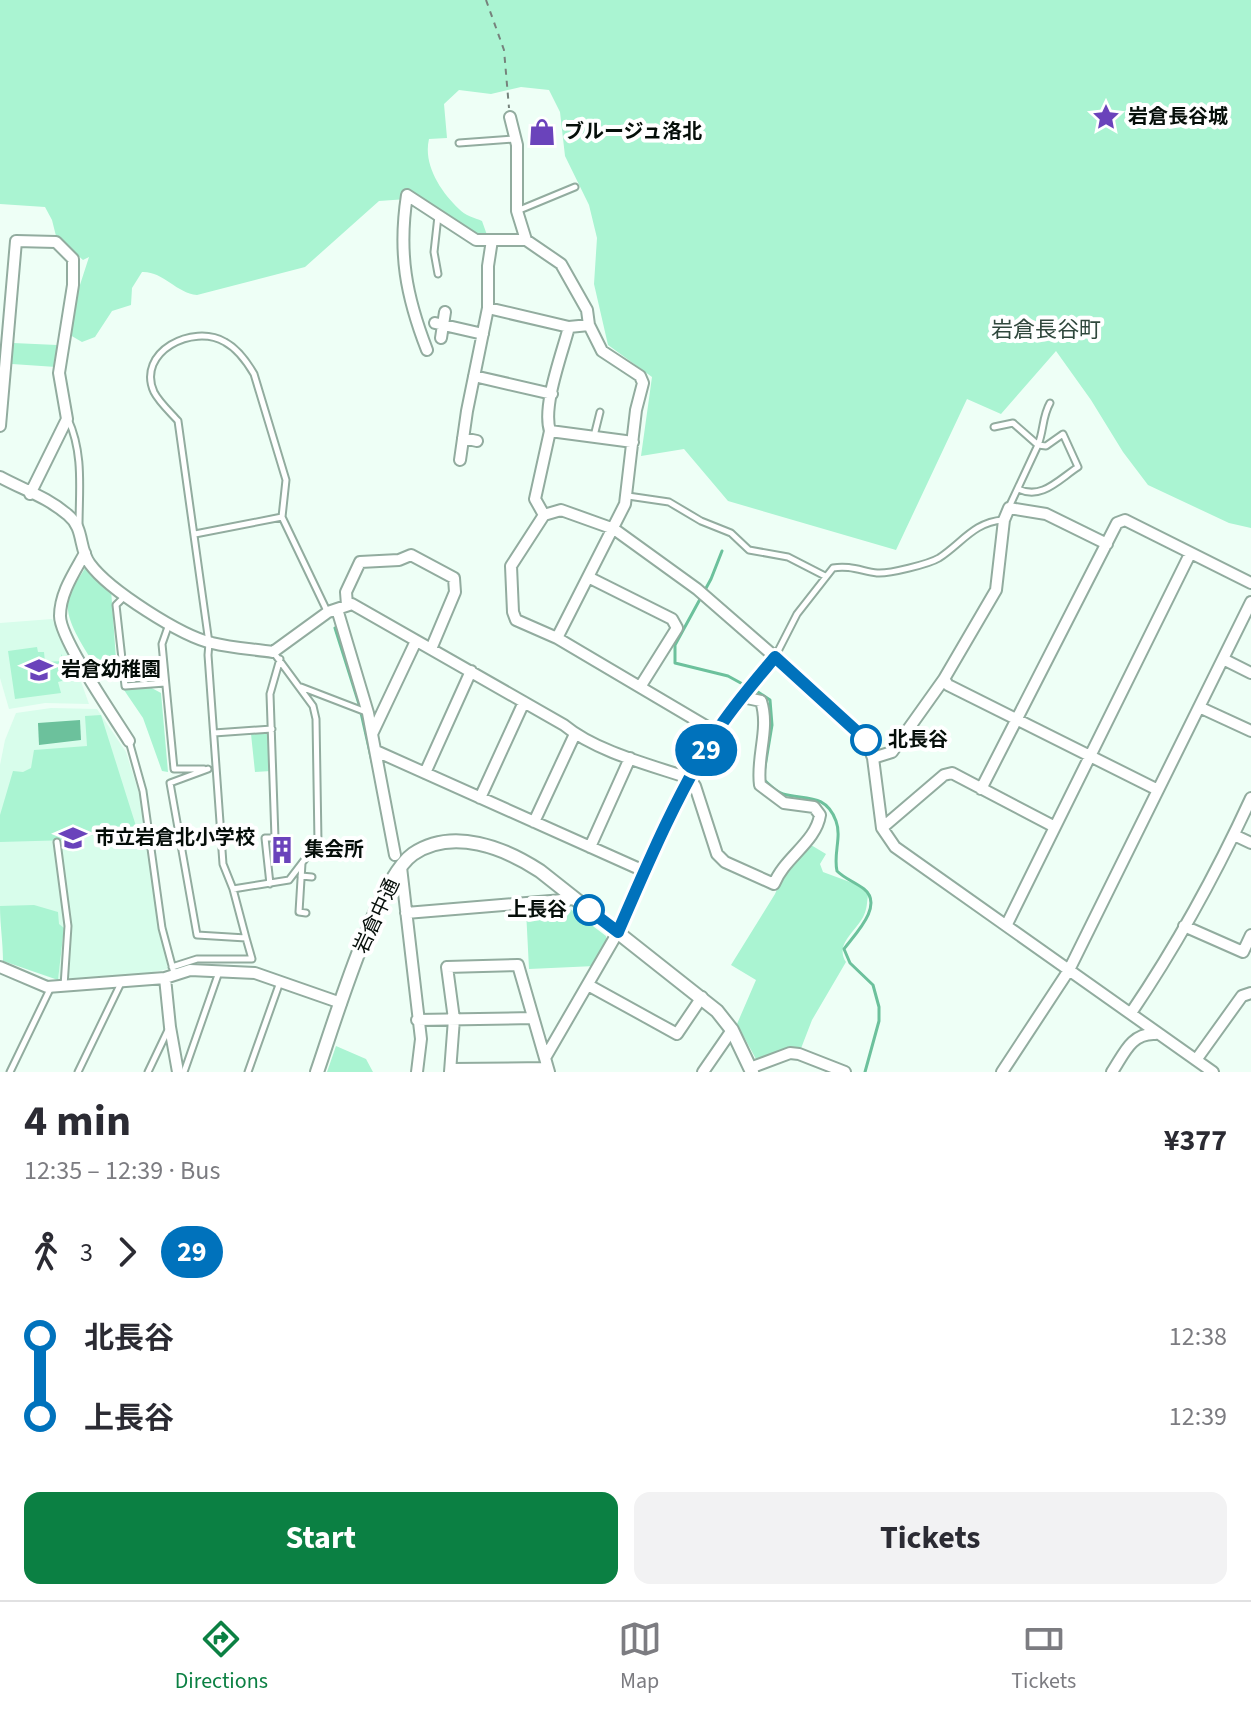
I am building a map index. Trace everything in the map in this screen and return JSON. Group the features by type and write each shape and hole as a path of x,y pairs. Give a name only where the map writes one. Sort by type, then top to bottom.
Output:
{"street":[{"path":"510,117 515,139 517,211 526,240"},
{"path":"427,350 411,310 402,260 402,227 407,195 476,240 526,240 561,264 587,310 589,325 602,351 640,376 643,383 636,410 627,496 614,529 557,638"},
{"path":"460,460 488,308 488,266 492,240"},
{"path":"0,426 16,241 56,242 73,259 73,285 59,373 67,419 30,494"},
{"path":"488,308 569,327 589,325"},
{"path":"441,338 439,324 445,312"},
{"path":"439,324 483,334"},
{"path":"544,515 535,499 550,431 547,423 552,394 569,327"},
{"path":"474,376 552,394"},
{"path":"550,431 633,442"},
{"path":"463,438 477,441"},
{"path":"0,477 30,494 39,494 70,516 79,527 90,564 125,596 209,643 276,656 337,609 352,604 575,734 630,758 689,778 695,786 717,854 725,862 774,884 780,869 818,828 820,815 814,807 784,803 760,785 758,767 763,744 764,710 761,701 742,697"},
{"path":"873,758 892,752 944,679 996,590 1004,520 1009,508 1046,514 1107,544"},
{"path":"716,732 557,638 516,620 511,566 544,515 561,510 614,529 697,589 866,740 873,758 882,828 895,847 1213,1072"},
{"path":"981,789 1117,523 1125,520 1251,583"},
{"path":"85,553 62,599 60,620 71,648 129,741"},
{"path":"1007,924 1190,554"},
{"path":"417,1072 421,1039 398,861 376,751 337,609 360,562 399,560 411,555 454,578 455,592 431,649"},
{"path":"588,577 672,619 677,628 640,687"},
{"path":"1002,1072 1069,970 1251,602"},
{"path":"372,736 416,641"},
{"path":"547,1066 618,932 689,778 716,732 775,657"},
{"path":"1223,659 1251,673"},
{"path":"425,773 471,671"},
{"path":"944,679 948,685 1158,790"},
{"path":"480,798 524,702"},
{"path":"1199,707 1251,731"},
{"path":"534,822 575,734"},
{"path":"376,751 644,871"},
{"path":"590,847 630,758"},
{"path":"882,828 944,775 952,773 1055,827"},
{"path":"1131,1013 1159,972 1251,798"},
{"path":"1234,835 1251,843"},
{"name":"岩倉中通","path":"317,1072 365,939 398,861 429,846 449,842 492,846 526,862 702,997 732,1030 751,1070"},
{"path":"406,913 575,899"},
{"path":"1184,926 1243,952 1251,935"},
{"path":"518,965 547,1066 450,1070 454,1019 447,967 518,965"},
{"path":"0,967 51,987 122,982 190,970 255,973 341,1003"},
{"path":"170,973 170,1027 178,1072"},
{"path":"588,985 677,1034 702,997"},
{"path":"1196,1060 1242,996 1251,993"},
{"path":"417,1020 533,1018"},
{"path":"703,1072 732,1030"},
{"path":"1112,1072 1135,1038 1143,1033 1157,1034"},
{"path":"751,1070 790,1053 845,1072"}],"lane":[{"path":"459,143 515,139"},
{"path":"517,211 575,187"},
{"path":"438,214 434,252 438,274"},
{"path":"129,741 143,791 170,973 197,959 252,959 223,864 209,643 178,421 154,393 151,376 153,364 163,350 191,336 206,336 225,342 245,360 254,374 286,480 282,517 337,609"},
{"path":"1009,508 1042,436 1043,415 1050,403"},
{"path":"594,437 600,412"},
{"path":"67,419 76,436 80,463 79,527"},
{"path":"994,427 1013,423 1038,445 1046,446 1063,434 1078,467 1041,494 1028,494 1018,489"},
{"path":"627,496 669,502 701,521 731,533 749,550 788,557 825,576"},
{"path":"195,534 282,517"},
{"path":"775,657 797,614 833,568 845,566 886,573 937,559 960,538 988,521 1004,520"},
{"path":"125,596 116,605 125,686 165,683"},
{"path":"169,623 162,644 174,769 216,768"},
{"path":"233,889 289,880 318,842 313,706 276,656"},
{"path":"270,884 265,838 275,838 270,694 276,656"},
{"path":"300,687 363,711"},
{"path":"214,733 272,729"},
{"path":"208,769 170,783 197,935 246,938"},
{"path":"57,842 68,926 64,987"},
{"path":"302,862 299,912 306,913"},
{"path":"301,876 312,877"},
{"path":"184,1072 220,971"},
{"path":"248,1072 280,981"},
{"path":"78,1072 122,982"},
{"path":"10,1072 51,987"},
{"path":"148,1072 170,1027"}],"path":[{"path":"486,0 504,50 510,117"}],"shaded area":[{"path":"0,0 1251,0 1251,528 1229,523 1148,485 1056,351 1001,414 967,399 896,550 728,501 684,449 641,456 652,377 608,345 594,284 597,238 589,205 565,156 560,112 549,90 521,87 491,94 459,90 444,104 447,138 429,139 428,158 440,186 461,211 482,221 487,235 470,234 407,199 379,201 305,267 197,295 156,275 142,272 132,288 131,305 112,311 95,337 82,342 70,335 78,291 89,257 83,260 56,236 45,207 0,204"},
{"path":"13,343 57,345 56,367 12,364"},
{"path":"85,568 111,589 116,659 94,665 71,623 68,606 72,590"},
{"name":"岩倉幼稚園","path":"52,619 74,662 89,704 45,703 9,709 0,678 0,623"},
{"path":"37,647 38,652 44,652 45,662 62,661 61,654 77,677 58,682 61,693 15,699 8,651"},
{"path":"148,686 161,693 168,772 162,771 143,718 124,690"},
{"name":"市立岩倉北小学校","path":"51,708 97,709 126,752 143,806 168,969 135,976 58,980 64,928 0,906 0,765 5,740 16,713"},
{"path":"101,715 136,826 70,840 0,842 0,815 13,771 23,772 31,768 34,750 87,746 85,716"},
{"path":"80,720 81,740 39,745 38,723"},
{"path":"269,733 271,771 255,772 251,734"},
{"path":"811,845 826,854 820,864 823,872 858,885 868,895 866,910 845,943 843,955 846,962 812,1020 800,1051 757,1061 737,1024 756,980 731,965 775,894 784,873"},
{"path":"34,905 58,912 59,924 64,928 58,980 3,961 0,906"},
{"path":"569,908 606,936 607,942 595,966 529,969 526,910"},
{"path":"336,1046 366,1059 373,1072 327,1072"}],"waterway":[{"path":"722,551 711,579 675,645 675,663 728,676 748,687"},
{"path":"335,628 359,704 373,766"},
{"path":"755,690 770,700 772,725 763,779 780,793 814,799 827,806 838,827 837,871 864,889 869,896 870,911 844,949 850,963 873,985 879,1007 879,1021 865,1072"}],"bus line":[{"name":"29","path":"589,910 618,932 689,778 716,732 775,657 866,740"}],"place":[{"name":"岩倉長谷城","path":"1106,117"},
{"name":"ブルージュ洛北","path":"542,132"},
{"name":"岩倉幼稚園","path":"39,670"},
{"name":"北長谷","path":"866,740"},
{"name":"市立岩倉北小学校","path":"73,838"},
{"name":"集会所","path":"282,850"},
{"name":"上長谷","path":"589,910"}],"district":[{"name":"岩倉長谷町","path":"1046,330"}]}
